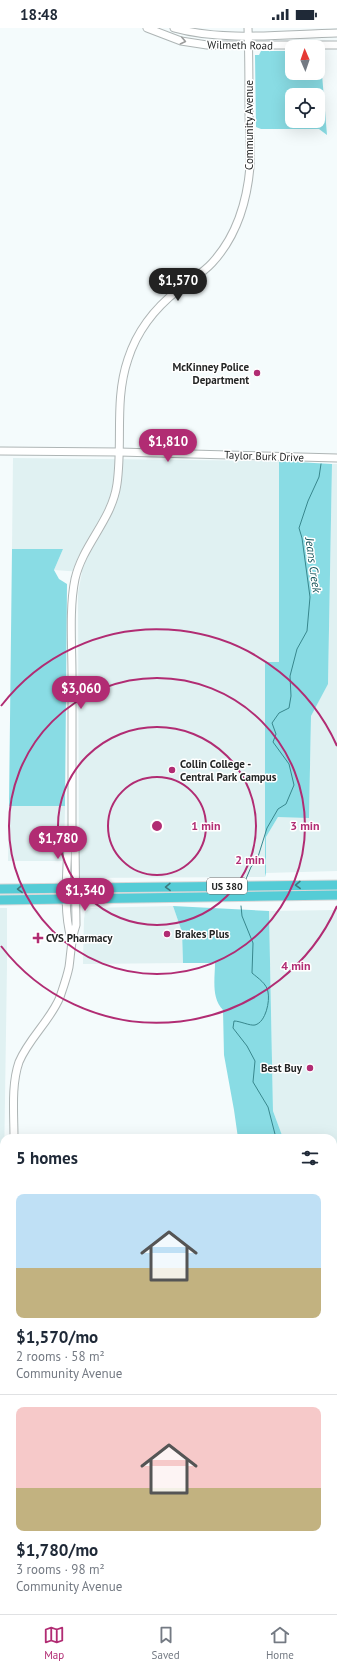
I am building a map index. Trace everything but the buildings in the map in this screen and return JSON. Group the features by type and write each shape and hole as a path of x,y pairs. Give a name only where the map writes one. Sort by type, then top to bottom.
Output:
{"highway":[{"name":"US 380","path":"0,900 71,893 337,885"},
{"name":"US 380","path":"0,889 71,893 337,895"}],"street":[{"name":"Wilmeth Road","path":"147,28 174,39 189,43 211,45 337,45"},
{"name":"Wilmeth Road","path":"174,28 209,35 248,32 337,32"},
{"name":"Community Avenue","path":"14,1134 15,1085 19,1062 33,1037 49,1016 59,998 68,969 71,938 76,925 71,893 68,844 72,840 73,597 75,579 82,559 112,504 117,485 119,403 121,385 137,335 155,312 174,293 211,264 223,250 235,229 244,201 250,166 248,32"},
{"name":"Taylor Burk Drive","path":"0,451 119,452 337,458"}],"shaded area":[{"path":"261,51 285,51 285,80 322,80 323,88 285,88 285,128 325,128 325,111 327,135 319,129 261,129 256,127 255,55 259,55"},
{"name":"Collin College - Central Park Campus","path":"13,458 279,461 279,662 265,662 265,877 79,878 78,593 82,572 54,570 63,549 12,549"},
{"path":"279,461 332,464 328,684 311,716 309,818 278,817 266,837 265,877 265,662 279,662"},
{"path":"332,464 337,464 337,871 266,873 266,837 278,817 309,817 311,716 328,683"},
{"path":"12,549 63,549 54,570 59,579 67,584 65,806 9,806"},
{"path":"9,806 65,806 64,861 8,861"},
{"path":"173,906 182,932 183,963 83,964 84,919 85,912 90,908"},
{"path":"173,906 269,911 273,1111 282,1134 237,1134 224,1055 223,1010 219,1005 215,994 215,963 183,963 182,932"},
{"path":"0,908 7,908 4,1134 0,1134"},
{"path":"337,910 337,1134 282,1134 273,1111 269,911"}],"waterway":[{"name":"Jeans Creek","path":"246,879 251,867 257,860 267,828 278,809 286,804 294,785 289,764 273,742 276,734 272,723 279,713 289,708 291,696 290,676 297,649 307,631 310,597 302,538 299,528 308,501 319,477 321,464"},
{"name":"Jeans Creek","path":"241,906 242,916 253,943 252,973 266,986 268,1001 264,1016 259,1023 253,1025 234,1021 233,1028 247,1046 255,1061 253,1082 268,1107 275,1134"}],"place":[{"name":"McKinney Police Department","path":"257,373"},
{"name":"Collin College - Central Park Campus","path":"172,770"},
{"name":"Brakes Plus","path":"167,934"},
{"name":"CVS Pharmacy","path":"38,938"},
{"name":"Best Buy","path":"310,1068"}]}
